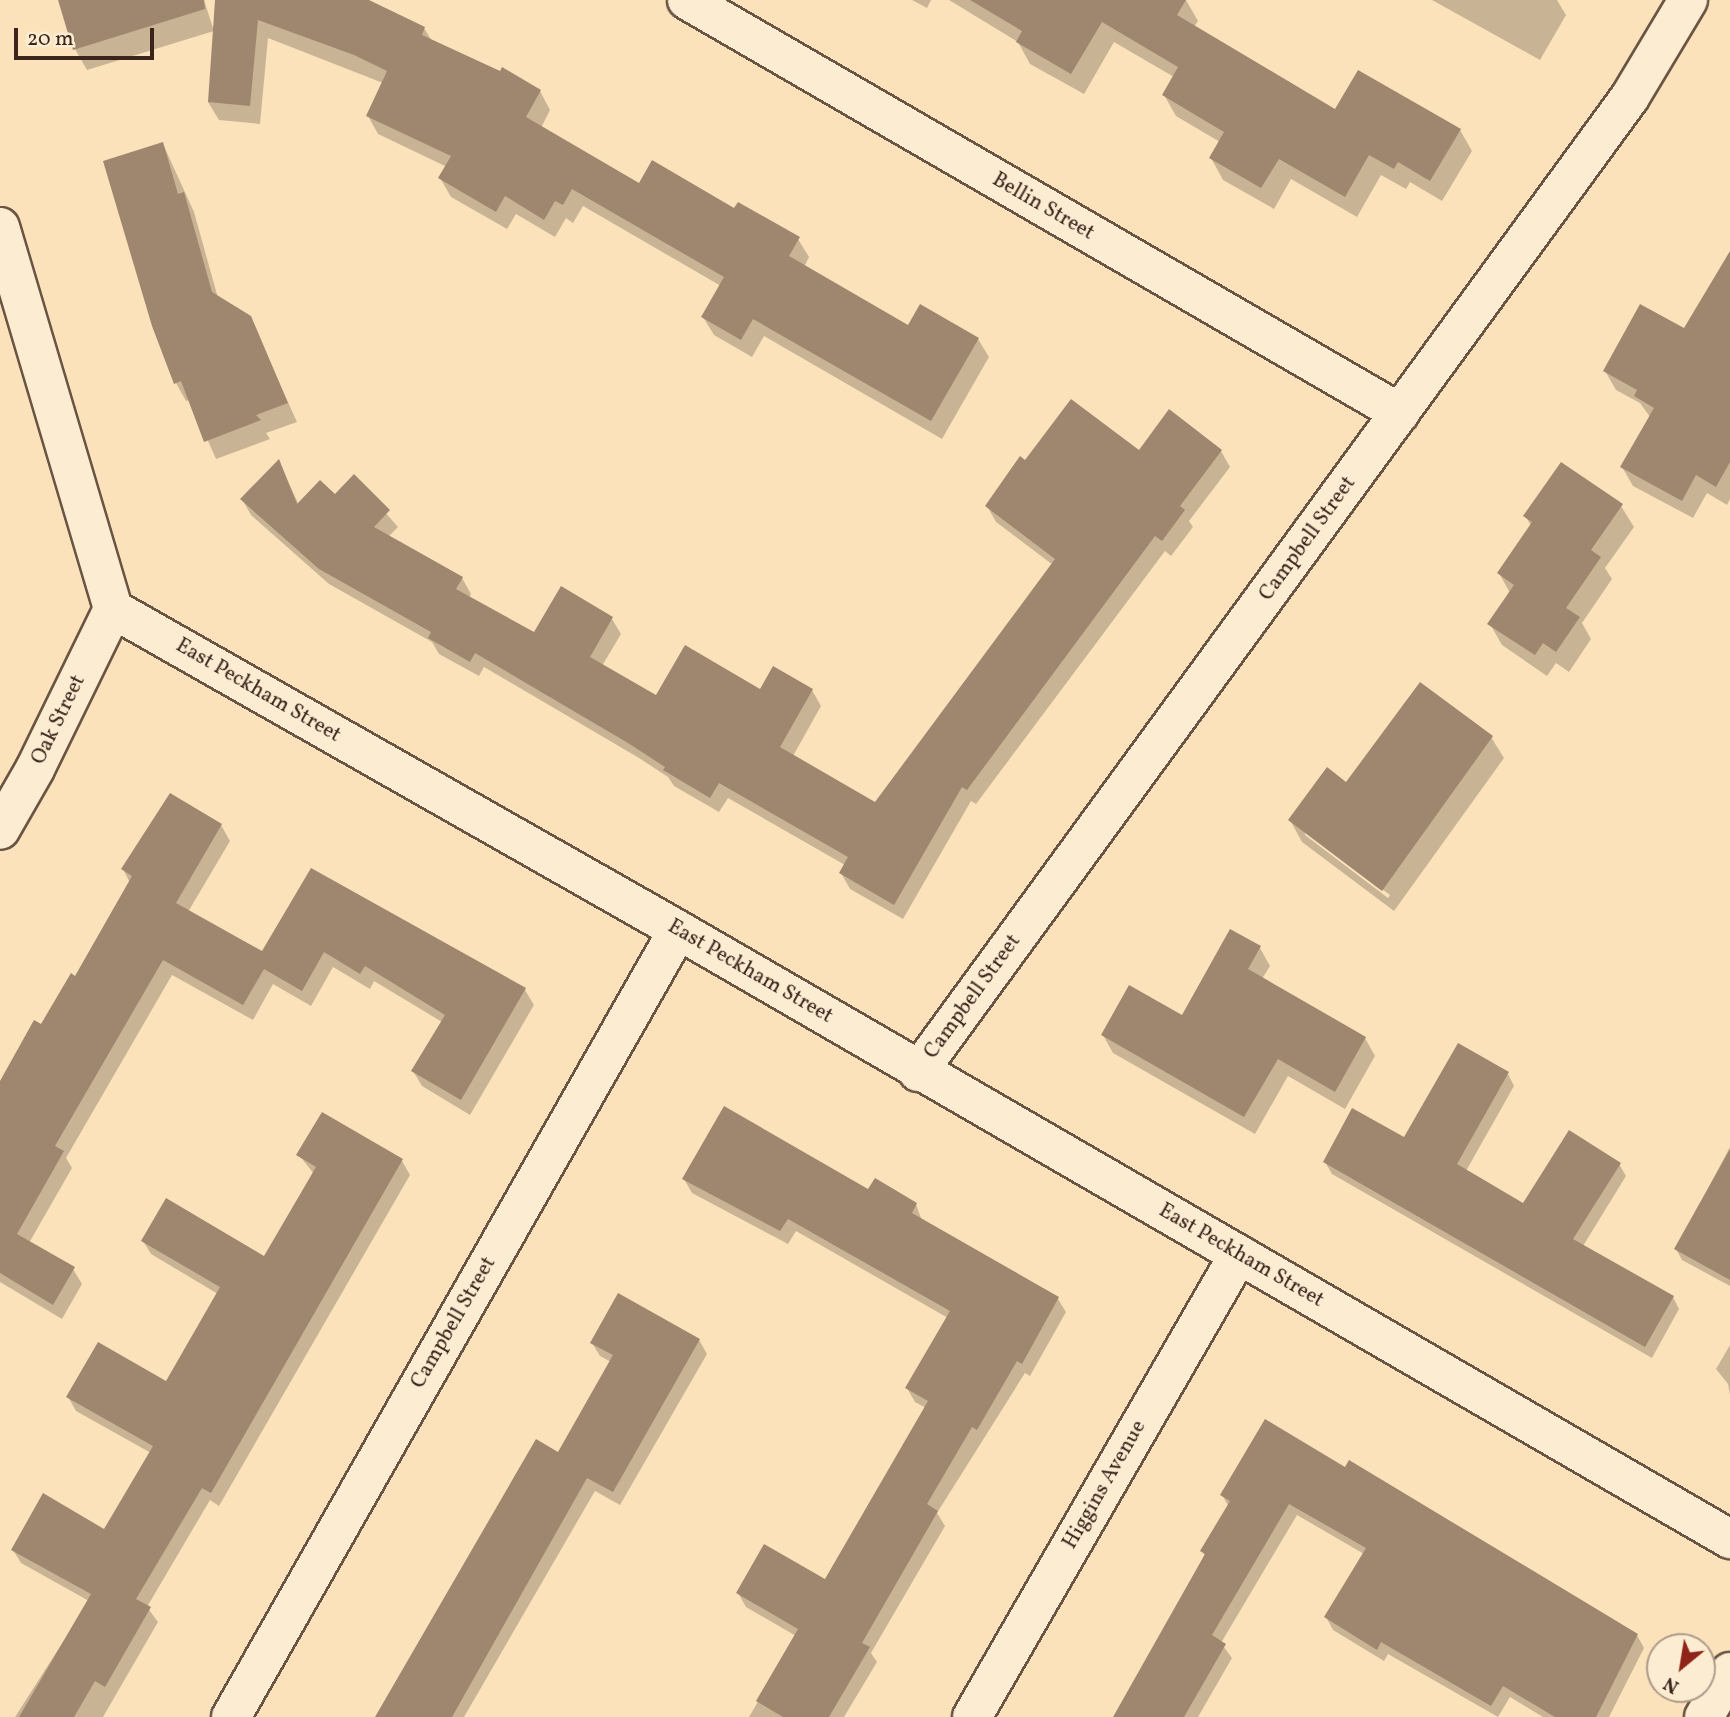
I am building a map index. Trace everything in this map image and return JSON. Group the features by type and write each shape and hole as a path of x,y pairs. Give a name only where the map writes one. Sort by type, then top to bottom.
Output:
{"street":[{"name":"Bellin Street","path":"687,0 1400,413"},
{"name":"Campbell Street","path":"918,1072 1630,97 1688,0"},
{"path":"0,227 113,609"},
{"name":"Oak Street","path":"0,830 35,769 113,609"},
{"name":"East Peckham Street","path":"113,609 678,930 918,1072 1239,1254 1730,1539"},
{"name":"Campbell Street","path":"231,1717 678,930"},
{"name":"Higgins Avenue","path":"972,1717 1239,1254"},
{"path":"1704,1717 1730,1672"}],"building":[{"path":"58,0 204,0 205,9 73,50"},
{"path":"215,0 369,0 425,27 422,35 500,71 502,67 541,90 526,117 639,183 652,160 734,208 738,202 800,237 789,256 908,325 920,304 979,338 931,421 753,319 741,340 701,317 724,277 572,189 563,205 555,201 544,220 505,196 496,212 438,178 451,156 366,116 387,71 354,55 258,20 250,106 208,102"},
{"path":"970,0 1186,0 1177,15 1335,109 1358,70 1461,129 1430,181 1398,162 1394,169 1369,155 1345,197 1279,159 1261,188 1209,158 1224,132 1162,95 1178,67 1102,22 1071,74 1016,42 1022,31"},
{"path":"163,142 178,194 184,192 212,292 251,316 288,403 256,415 261,420 204,442 181,381 174,384 152,326 103,161"},
{"path":"1730,251 1730,462 1716,487 1696,475 1682,501 1620,467 1654,408 1634,396 1637,390 1603,371 1640,304 1684,328"},
{"path":"1071,399 1139,450 1169,409 1222,450 1180,506 1185,510 1162,541 1155,536 967,790 962,787 894,905 839,873 848,857 719,783 710,798 663,770 665,767 628,743 475,653 470,662 428,638 431,632 319,569 240,499 279,459 297,504 320,480 335,494 354,474 390,510 374,527 463,577 456,589 534,632 561,586 613,617 590,657 656,695 685,645 760,689 773,666 813,689 780,747 875,802 1055,559 985,506 1020,456 1025,460"},
{"path":"1561,462 1623,504 1591,550 1601,557 1566,608 1580,617 1556,652 1543,643 1535,655 1487,624 1514,585 1497,573 1532,522 1523,516"},
{"path":"1420,682 1493,736 1382,891 1288,820 1327,767 1346,782"},
{"path":"170,793 222,824 176,903 262,951 311,868 526,988 461,1100 411,1071 445,1015 365,966 360,974 324,952 302,991 264,969 243,1005 163,960 55,1146 64,1151 17,1234 75,1267 53,1305 0,1273 0,1081 34,1020 41,1024 71,973 75,976 132,876 121,869"},
{"path":"1230,929 1261,946 1248,969 1366,1037 1335,1092 1278,1059 1244,1117 1101,1035 1129,985 1182,1015"},
{"path":"1458,1043 1509,1072 1457,1164 1523,1203 1569,1130 1621,1163 1573,1239 1674,1296 1645,1347 1323,1162 1352,1108 1404,1137"},
{"path":"724,1106 868,1189 875,1178 917,1203 912,1213 1059,1297 1022,1364 1017,1361 977,1430 972,1427 927,1504 938,1511 862,1643 870,1647 829,1717 783,1717 756,1701 798,1629 736,1593 764,1544 825,1579 928,1401 905,1388 950,1311 788,1219 780,1231 682,1179"},
{"path":"322,1112 403,1159 211,1493 202,1488 136,1599 151,1607 105,1687 95,1681 74,1717 19,1717 91,1594 11,1550 43,1493 104,1529 153,1446 66,1397 98,1342 166,1381 220,1287 141,1241 166,1198 264,1256 316,1167 296,1155"},
{"path":"1730,1149 1730,1280 1674,1249"},
{"path":"618,1293 700,1339 613,1492 587,1478 452,1717 375,1717 536,1439 558,1452 613,1355 590,1343"},
{"path":"1265,1419 1345,1467 1349,1460 1638,1634 1596,1717 1555,1717 1503,1686 1491,1706 1381,1642 1377,1650 1324,1617 1366,1548 1289,1504 1212,1635 1226,1644 1184,1717 1113,1717 1205,1554 1200,1551 1230,1501 1220,1495"}]}
